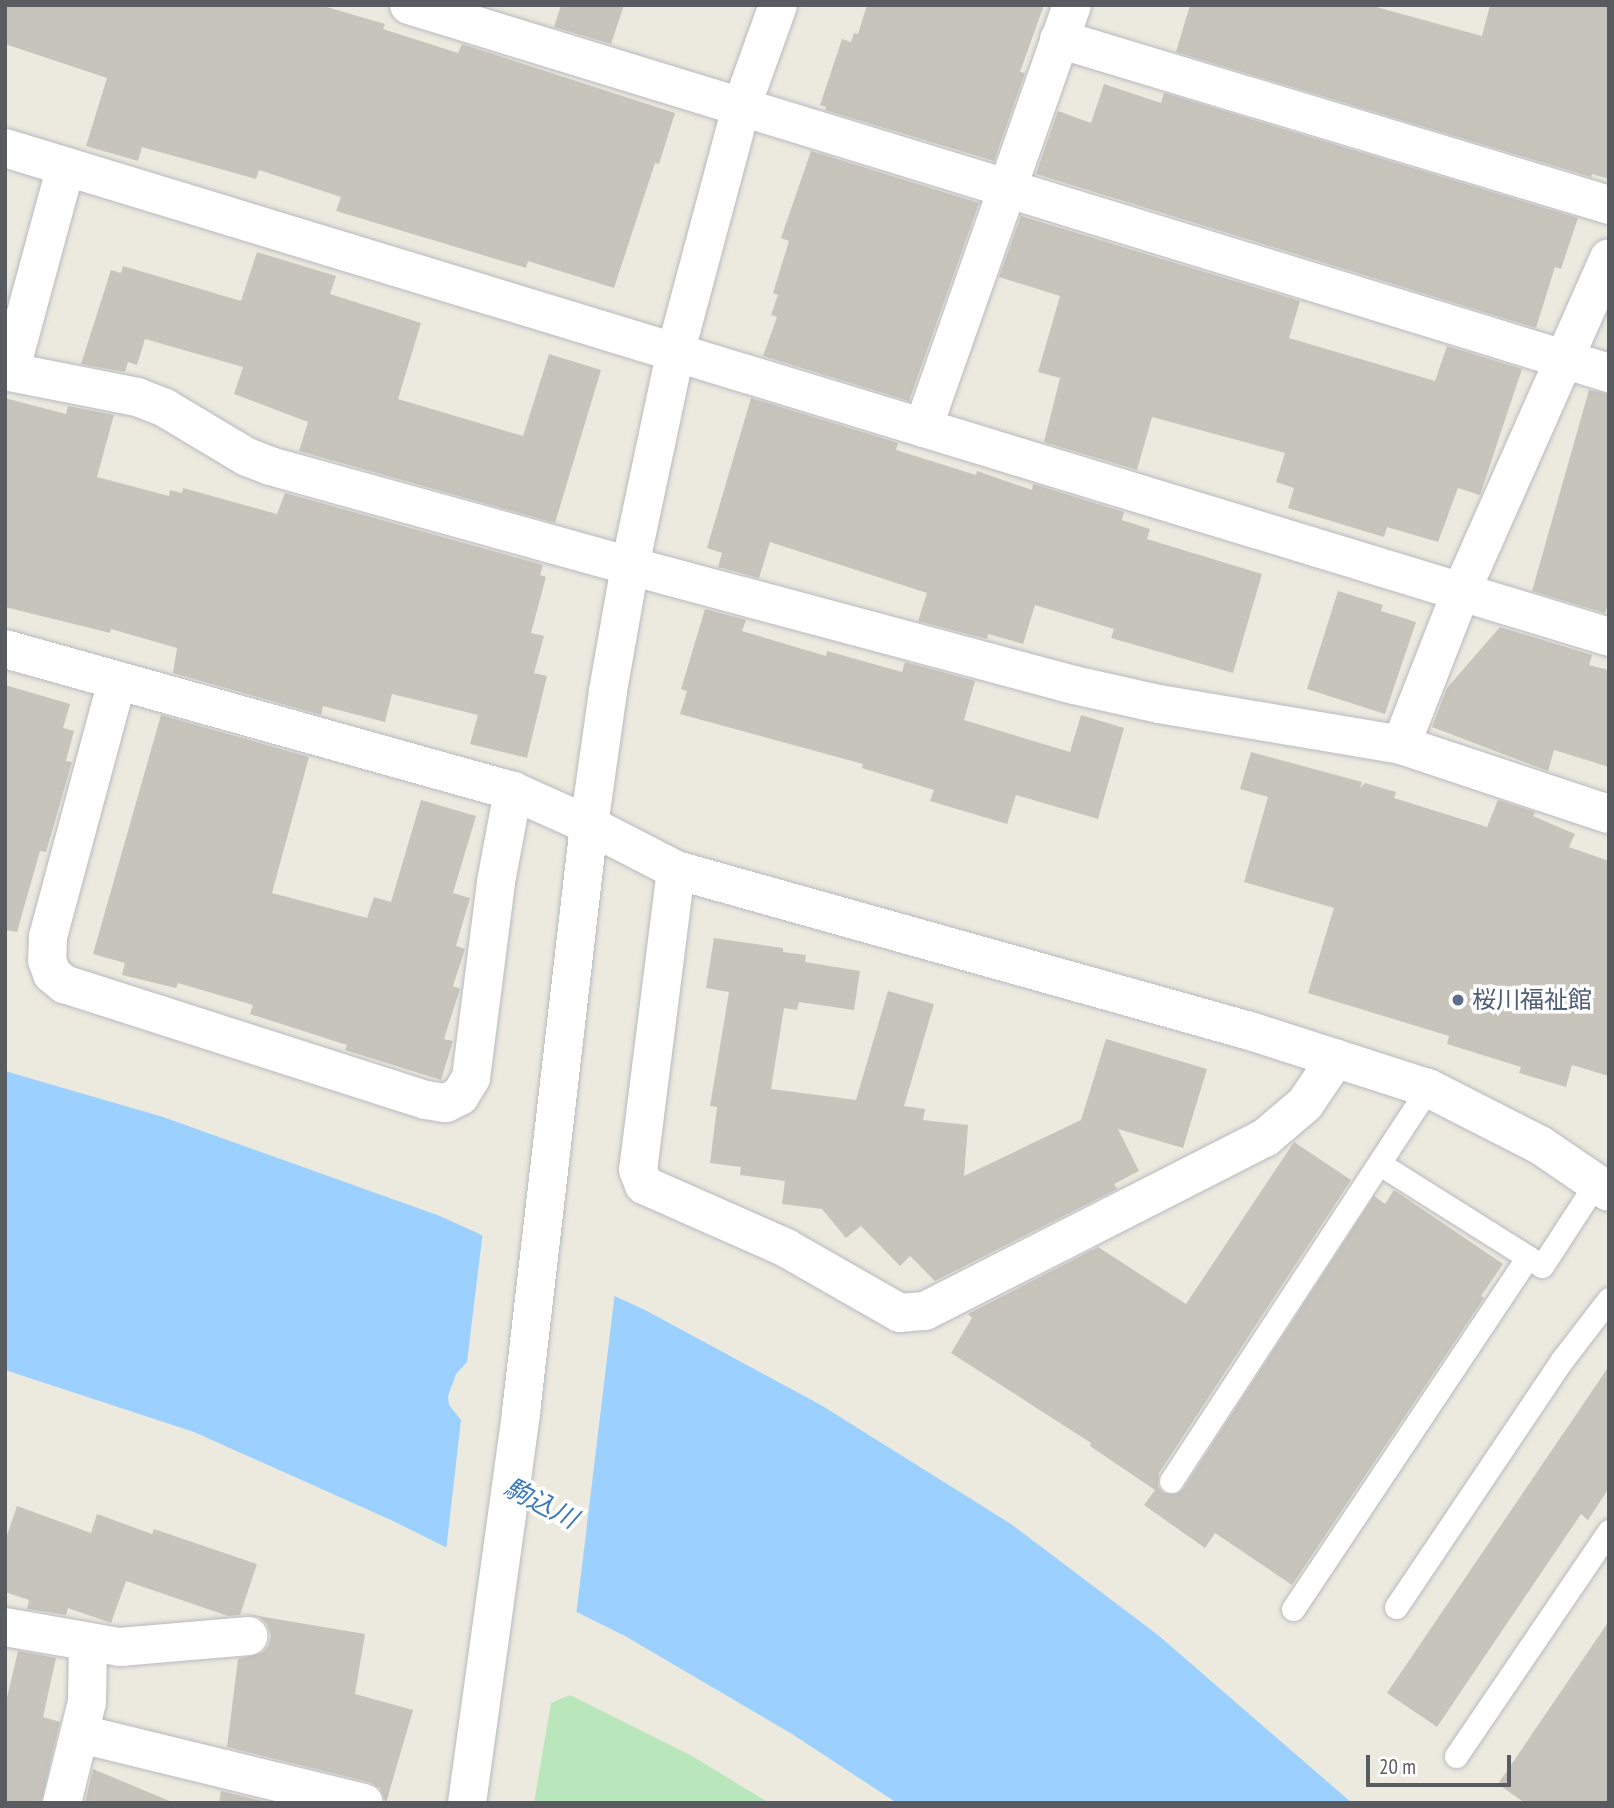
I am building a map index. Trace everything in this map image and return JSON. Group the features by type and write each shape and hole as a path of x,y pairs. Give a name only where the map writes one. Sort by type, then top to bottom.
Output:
{"street":[{"path":"409,5 1007,189 1108,217 1609,373"},
{"path":"467,1803 544,1219 589,825 630,566 675,355 741,108 778,5"},
{"path":"923,428 1066,22 1609,205"},
{"path":"5,148 289,232 675,355 1609,637"},
{"path":"66,166 8,372 137,397 165,408 247,457 270,466 630,566 1074,685 1159,704 1401,745 1609,814"},
{"path":"1401,745 1461,592 1609,258"},
{"path":"5,649 513,791 589,825 676,870 958,947 1336,1058 1428,1088 1601,1177"},
{"path":"117,681 48,937 47,960 52,974 64,984 426,1100 446,1103 460,1096 471,1078 496,882 513,791"},
{"path":"676,870 638,1170 644,1185 786,1248 900,1313 925,1311 1265,1138 1305,1104 1336,1058"},
{"path":"5,1627 88,1644 146,1646 249,1636"},
{"path":"62,1803 87,1702 88,1644"},
{"path":"81,1734 364,1803"}],"lane":[{"path":"1171,1481 1428,1088"},
{"path":"1380,1164 1542,1266 1601,1177"},
{"path":"1293,1609 1528,1257"},
{"path":"1396,1607 1562,1360 1609,1299"},
{"path":"1456,1756 1609,1531"}],"green space":[{"path":"570,1695 692,1756 769,1803 534,1803 551,1703"}],"water":[{"name":"駒込川","path":"5,1071 163,1117 440,1216 645,1310 821,1405 1011,1524 1158,1635 1352,1803 897,1803 792,1734 625,1636 391,1520 194,1432 5,1370"}],"pier":[{"path":"483,1231 615,1292 576,1616 446,1551 461,1420 449,1405 448,1396 456,1374 467,1362"}],"building":[{"path":"5,5 320,5 385,24 383,29 458,53 462,44 675,113 659,164 655,163 614,288 528,261 526,268 336,211 341,197 259,170 256,179 142,147 138,161 86,146 107,78 5,44"},
{"path":"561,5 624,5 611,44 554,27"},
{"path":"867,5 1044,5 1020,72 1025,73 994,161 825,110 826,107 820,105 842,39 851,42 854,33 858,34"},
{"path":"1190,5 1369,5 1482,36 1490,5 1609,5 1609,179 1592,174 1591,177 1176,52"},
{"path":"1104,84 1161,103 1164,93 1578,218 1561,269 1555,267 1536,328 1036,174 1058,111 1091,123"},
{"path":"811,151 979,203 909,401 763,356 777,317 771,315 778,295 773,293 789,241 781,238"},
{"path":"1021,216 1300,301 1289,338 1435,381 1447,346 1522,369 1480,495 1458,488 1438,542 1387,527 1384,537 1288,508 1294,488 1276,482 1285,453 1152,417 1137,470 1044,442 1060,378 1038,372 1060,296 999,277"},
{"path":"257,252 336,276 330,294 421,323 398,399 523,436 549,354 601,370 555,523 299,451 308,422 234,394 243,367 145,339 137,365 128,362 125,372 81,364 111,270 121,273 123,266 241,301"},
{"path":"1589,390 1609,394 1609,602 1605,613 1532,591"},
{"path":"5,398 66,414 68,406 114,415 97,477 169,496 170,490 182,493 183,488 277,514 285,493 543,565 540,575 546,577 531,633 544,636 534,673 547,676 527,758 470,744 478,715 392,694 385,722 323,706 321,715 173,673 177,648 111,629 110,633 5,607"},
{"path":"751,398 898,443 896,450 976,475 977,471 1032,490 1033,484 1124,512 1122,520 1150,529 1147,539 1262,574 1233,673 1111,638 1114,629 1035,605 1023,644 988,634 987,639 918,621 927,593 770,542 759,578 718,567 722,553 707,548"},
{"path":"1338,591 1383,605 1381,611 1416,622 1385,714 1307,689"},
{"path":"705,609 746,620 742,631 826,656 827,651 902,672 905,662 975,681 964,720 1070,752 1081,715 1124,728 1098,819 1016,795 1007,824 930,801 934,790 862,768 863,764 680,714 687,691 681,689"},
{"path":"1500,627 1592,655 1589,665 1609,670 1609,767 1554,750 1548,771 1432,727 1447,688"},
{"path":"5,685 70,704 63,728 74,731 66,761 72,762 46,852 40,851 17,932 5,930"},
{"path":"161,715 309,757 272,893 367,918 374,897 391,902 421,800 476,816 453,893 470,898 456,946 465,949 453,986 460,989 444,1039 453,1041 441,1080 345,1050 347,1045 250,1014 253,1005 178,983 176,988 122,975 125,963 93,954"},
{"path":"1251,752 1362,782 1360,788 1365,783 1396,792 1394,798 1487,827 1498,800 1535,812 1533,816 1575,834 1569,847 1609,861 1609,1076 1572,1065 1566,1087 1519,1073 1521,1067 1447,1044 1449,1036 1308,993 1334,908 1244,882 1268,797 1240,789"},
{"path":"714,938 783,948 783,952 806,955 805,962 860,971 854,1010 799,1002 797,1010 784,1008 771,1089 856,1100 888,991 934,1004 904,1106 925,1109 923,1120 968,1125 964,1176 1081,1120 1106,1039 1207,1069 1183,1148 1118,1129 1139,1171 1114,1184 1117,1189 935,1281 910,1256 900,1266 861,1226 846,1238 822,1209 782,1204 785,1181 740,1175 741,1167 710,1163 717,1107 710,1106 729,992 706,988"},
{"path":"1294,1142 1351,1180 1159,1473 1158,1487 1164,1493 1177,1494 1183,1489 1374,1196 1385,1204 1394,1190 1503,1264 1481,1296 1484,1298 1292,1585 1215,1533 1205,1548 1144,1505 1155,1490 1090,1446 1091,1443 951,1353 972,1318 968,1314 1098,1247 1186,1304"},
{"path":"1609,1366 1609,1488 1588,1520 1581,1514 1437,1727 1387,1693"},
{"path":"17,1506 91,1533 97,1514 152,1534 154,1529 257,1564 240,1615 228,1616 126,1581 111,1623 68,1608 66,1615 27,1609 29,1600 5,1592 5,1541"},
{"path":"241,1613 365,1634 355,1694 413,1710 386,1803 380,1788 369,1782 227,1747 238,1659 262,1653 269,1645 271,1635 267,1624 259,1617"},
{"path":"1609,1621 1609,1803 1525,1803 1498,1784"},
{"path":"18,1651 56,1658 43,1717 60,1722 41,1803 5,1803 5,1706"},
{"path":"93,1769 172,1802 172,1803 85,1803"},
{"path":"221,1791 271,1803 219,1803"}],"place":[{"name":"桜川福祉館","path":"1458,1000"}]}
